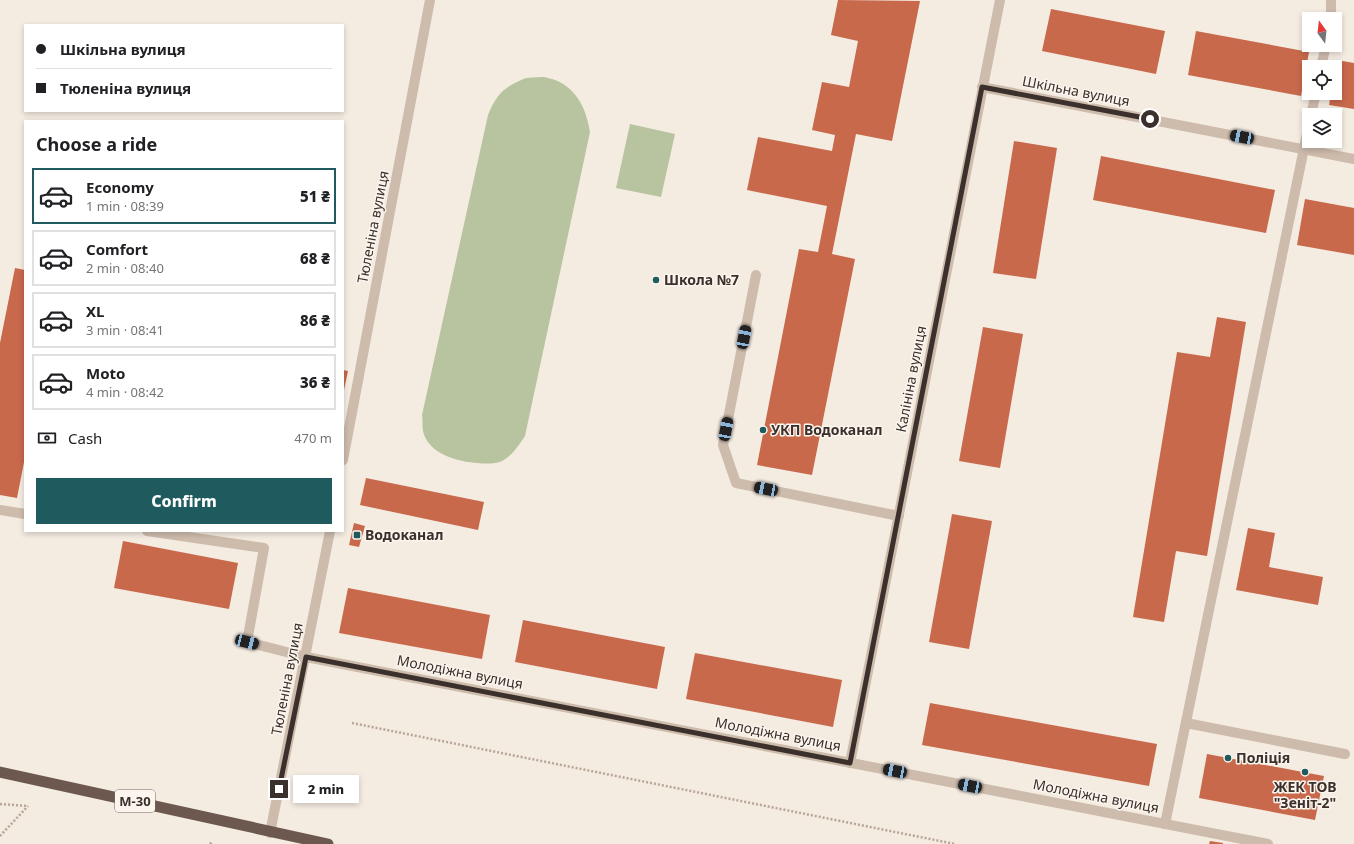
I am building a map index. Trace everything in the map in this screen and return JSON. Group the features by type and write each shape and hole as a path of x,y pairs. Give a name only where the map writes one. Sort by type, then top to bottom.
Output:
{"highway":[{"name":"М-30","path":"0,772 270,833 328,844"}],"street":[{"name":"Тюленіна вулиця","path":"344,455 430,0"},
{"name":"Калініна вулиця","path":"850,763 1000,0"},
{"path":"1331,0 1331,12"},
{"name":"Шкільна вулиця","path":"982,87 1354,159"},
{"path":"1165,824 1304,149"},
{"path":"756,275 723,445 736,483 898,516"},
{"path":"0,510 24,514"},
{"path":"160,532 214,536"},
{"name":"Тюленіна вулиця","path":"270,833 330,532"},
{"name":"Молодіжна вулиця","path":"214,536 264,548 247,642 306,657 1268,844"},
{"path":"1186,723 1345,754"}],"path":[{"path":"352,723 955,844"},
{"path":"0,804 28,806 0,836"}],"green space":[{"path":"546,77 565,85 578,98 586,114 590,132 525,436 518,447 506,459 497,463 484,464 462,461 445,455 431,446 423,431 422,415 488,115 498,96 502,92 512,84 526,78"},
{"path":"630,124 675,134 661,197 616,188"}],"building":[{"path":"838,0 920,1 892,141 856,134 832,254 855,259 812,475 757,465 799,249 818,252 827,206 747,190 758,137 832,151 835,135 812,130 822,82 849,87 858,41 831,35"},
{"path":"1051,9 1165,31 1156,74 1042,51"},
{"path":"1196,31 1302,51 1302,52 1309,52 1308,60 1302,60 1301,96 1188,75"},
{"path":"1342,61 1354,63 1354,109 1329,105 1330,100 1342,100"},
{"path":"1014,141 1057,148 1036,279 993,273"},
{"path":"1101,156 1275,190 1266,233 1093,200"},
{"path":"1305,199 1354,208 1354,255 1297,245"},
{"path":"15,268 24,270 24,462 17,498 0,495 0,343"},
{"path":"1217,317 1246,322 1207,556 1176,551 1164,622 1133,617 1177,352 1210,357"},
{"path":"983,327 1023,334 1000,468 959,461"},
{"path":"344,370 348,371 344,390"},
{"path":"366,478 484,502 478,530 360,505"},
{"path":"952,514 992,521 969,649 929,642"},
{"name":"Водоканал","path":"354,523 365,526 359,547 349,545"},
{"path":"1248,528 1275,533 1269,567 1323,577 1318,605 1236,590"},
{"path":"123,541 238,563 229,609 114,588"},
{"path":"348,588 490,615 482,659 339,633"},
{"path":"523,620 665,647 657,689 515,662"},
{"path":"695,653 842,680 833,727 686,699"},
{"path":"930,703 1157,744 1149,786 922,745"},
{"path":"1207,754 1324,776 1315,820 1199,798"},
{"path":"1210,841 1223,843 1223,844 1209,844"}],"place":[{"name":"Школа №7","path":"656,280"},
{"name":"УКП Водоканал","path":"763,430"},
{"name":"Водоканал","path":"357,535"},
{"name":"Поліція","path":"1228,758"},
{"name":"ЖЕК ТОВ \"Зеніт-2\"","path":"1305,772"}],"route":[{"path":"279,789 306,657 850,763 982,87 1150,119"}]}
